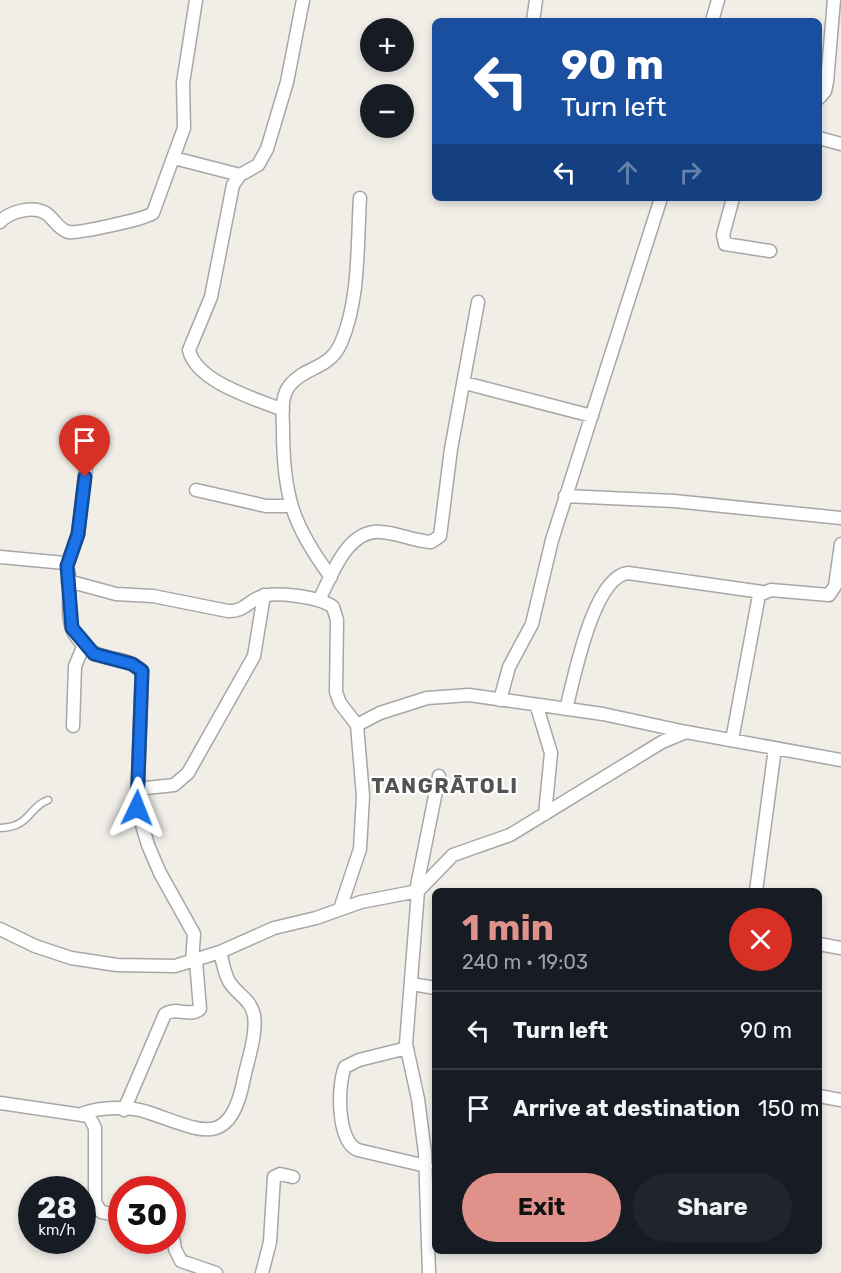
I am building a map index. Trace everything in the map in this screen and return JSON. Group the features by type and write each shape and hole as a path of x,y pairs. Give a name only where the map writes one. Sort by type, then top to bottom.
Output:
{"street":[{"path":"0,222 13,213 39,211 50,216 64,231 77,233 104,225 147,218 157,207 184,128 183,83 196,0"},
{"path":"283,410 216,381 199,369 189,350 211,297 233,185 240,175 258,165 267,148 287,82 303,0"},
{"path":"533,18 536,0"},
{"path":"713,18 718,0"},
{"path":"822,92 827,82 834,0"},
{"path":"822,139 841,144"},
{"path":"174,158 240,175"},
{"path":"331,577 311,550 291,506 283,456 283,410 286,391 291,383 327,363 341,343 351,315 360,198"},
{"path":"500,700 509,667 532,624 566,496 660,201"},
{"path":"732,201 723,235 725,244 770,251"},
{"path":"319,600 349,547 363,535 381,532 431,542 440,536 451,448 465,383 478,302"},
{"path":"465,383 592,416"},
{"path":"87,458 78,534 67,566 69,619 75,635 102,658 132,664 142,671 137,808 148,845 194,934 194,962 200,1009 194,1013 173,1010 165,1014 124,1110"},
{"path":"196,490 266,506 291,506"},
{"path":"566,496 665,500 841,518"},
{"path":"566,709 591,622 604,591 617,576 628,573 737,586 762,592 830,595 835,586 839,568 841,544"},
{"path":"0,557 62,561 67,566"},
{"path":"68,581 116,594 142,595 228,611 240,610 264,595 319,600 333,607 336,614 336,692 340,703 357,726 363,796 360,849 340,909"},
{"path":"732,740 757,600 762,592"},
{"path":"137,789 174,785 188,772 254,656 264,595"},
{"path":"74,726 75,666 84,645"},
{"path":"357,726 380,713 427,698 469,695 566,709 841,760"},
{"path":"537,706 552,753 545,814"},
{"path":"0,929 35,946 71,958 151,968 194,962 259,933 374,899 417,891 453,855 499,840 662,742 686,732"},
{"path":"756,888 775,748"},
{"path":"429,1273 429,1170 407,1048 417,891 439,776"},
{"path":"822,945 841,948"},
{"path":"0,1103 84,1113 99,1110 146,1111 197,1129 217,1127 234,1115 240,1102 255,1023 248,1001 227,978 220,952"},
{"path":"412,984 432,987"},
{"path":"407,1048 358,1060 345,1067 339,1096 344,1135 348,1144 358,1150 429,1170"},
{"path":"822,1097 841,1100"},
{"path":"84,1113 93,1120 95,1128 95,1202 101,1212 108,1213"},
{"path":"421,1119 432,1123"},
{"path":"262,1273 270,1242 274,1177 280,1174 293,1177"},
{"path":"178,1254 181,1261 216,1273"}],"lane":[{"path":"0,828 26,821 39,805 48,800"}],"district":[{"name":"TANGRĀTOLI","path":"445,786"}],"route":[{"path":"85,477 76,545 67,566 69,619 75,635 94,654 102,658 132,664 142,671 144,676 137,808"}]}
